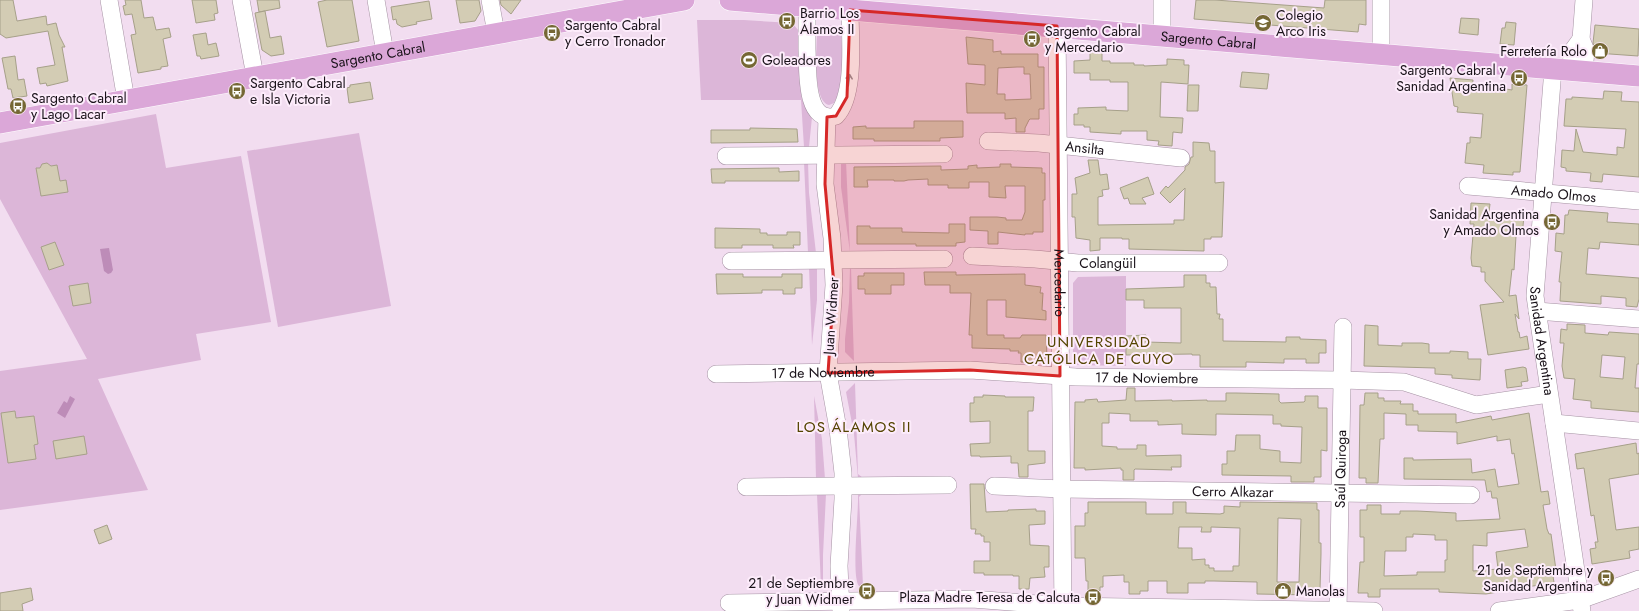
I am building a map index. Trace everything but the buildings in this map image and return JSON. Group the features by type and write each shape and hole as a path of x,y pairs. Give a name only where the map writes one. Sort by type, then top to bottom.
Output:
{"main road":[{"name":"Sargento Cabral","path":"0,123 496,33 645,3 684,0"},
{"name":"Sargento Cabral","path":"730,0 807,5 850,10 1057,26 1639,76"}],"street":[{"path":"109,0 126,100"},
{"path":"242,0 255,76"},
{"path":"376,0 385,53"},
{"path":"490,0 496,33"},
{"path":"1162,0 1162,36"},
{"path":"1381,0 1382,54"},
{"name":"Sanidad Argentina","path":"1581,606 1535,296 1543,192 1569,70 1586,52 1581,39 1584,0"},
{"name":"Juan Widmer","path":"807,5 808,79 810,93 826,114 824,184 832,238 834,295 829,337 828,373 840,442 843,486 838,566 841,606"},
{"name":"Juan Widmer","path":"826,114 845,103 849,76 850,10"},
{"name":"Mercedario","path":"1057,26 1063,608"},
{"name":"Ansilta","path":"988,141 1181,158"},
{"path":"726,156 944,154"},
{"name":"Amado Olmos","path":"1468,186 1639,201"},
{"name":"Colangüil","path":"972,256 1078,263 1219,263"},
{"path":"731,261 944,259"},
{"path":"1537,310 1639,318"},
{"name":"Saúl Quiroga","path":"1338,611 1343,327"},
{"name":"17 de Noviembre","path":"716,374 970,370 1060,376 1404,382 1476,404 1549,394"},
{"path":"1554,423 1639,431"},
{"path":"746,487 948,485"},
{"name":"Cerro Alkazar","path":"994,486 1062,489 1471,495"},
{"path":"1499,611 1581,606 1639,579"},
{"path":"729,603 841,606 918,606 972,599 1063,608 1374,611"}],"highlighted area":[{"path":"850,10 1057,26 1060,376 970,370 828,373 834,285 825,184 827,117 836,116 847,97"}],"shaded area":[{"name":"Goleadores","path":"697,20 744,20 792,23 799,31 802,100 812,117 809,147 804,147 801,100 701,100"},
{"path":"820,25 837,26 841,29 842,77 838,95 834,103 829,105 824,101 820,94 818,83 816,59 817,30"},
{"path":"156,114 166,168 241,156 271,322 196,334 201,360 98,379 148,490 0,510 0,371 87,359 0,199 0,143"},
{"path":"359,133 391,306 278,327 247,151"},
{"path":"841,161 846,161 850,252 841,187"},
{"path":"804,162 808,162 809,193 816,253 808,253"},
{"path":"109,248 113,270 108,274 104,271 100,249"},
{"path":"809,267 817,267 817,300 812,345"},
{"path":"851,267 854,361 845,352"},
{"path":"1126,276 1126,366 1077,365 1073,361 1073,283 1078,277"},
{"path":"855,383 858,474 863,478 858,478 854,434 846,392"},
{"path":"70,396 75,399 65,418 57,413 64,401 67,403"},
{"path":"814,396 822,439 825,479 816,479"},
{"path":"858,493 863,493 859,497 863,586 859,586 857,580 855,557"},
{"path":"817,494 826,494 823,584 821,587"}],"place":[{"name":"Barrio Los Álamos II","path":"787,21"},
{"name":"Colegio Arco Iris","path":"1263,23"},
{"name":"Sargento Cabral y Cerro Tronador","path":"552,33"},
{"name":"Sargento Cabral y Mercedario","path":"1032,39"},
{"name":"Ferretería Rolo","path":"1600,51"},
{"name":"Goleadores","path":"749,60"},
{"name":"Sargento Cabral y Sanidad Argentina","path":"1519,78"},
{"name":"Sargento Cabral e Isla Victoria","path":"237,91"},
{"name":"Sargento Cabral y Lago Lacar","path":"18,106"},
{"name":"Sanidad Argentina y Amado Olmos","path":"1552,222"},
{"name":"21 de Septiembre y Sanidad Argentina","path":"1606,578"},
{"name":"21 de Septiembre y Juan Widmer","path":"867,591"},
{"name":"Manolas","path":"1283,591"},
{"name":"Plaza Madre Teresa de Calcuta","path":"1093,597"}],"district":[{"name":"UNIVERSIDAD CATÓLICA DE CUYO","path":"1099,350"},
{"name":"LOS ÁLAMOS II","path":"854,427"}]}
